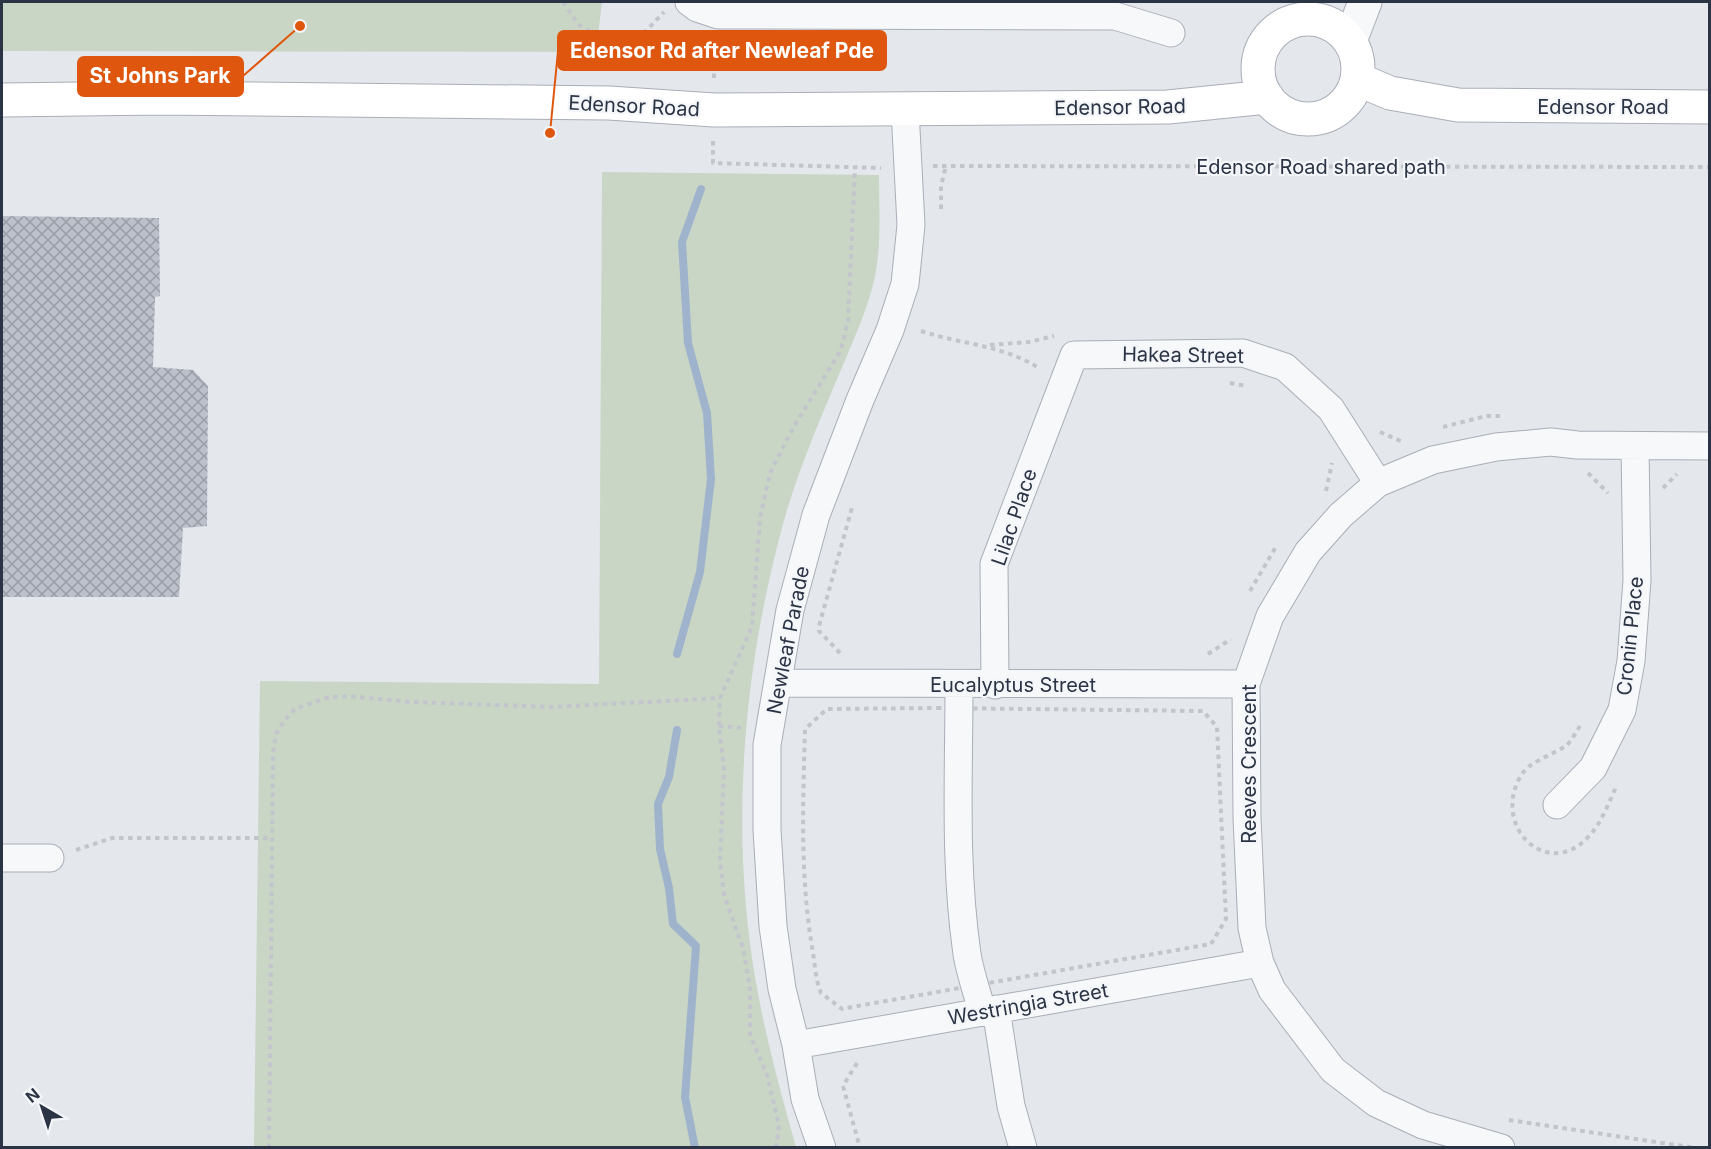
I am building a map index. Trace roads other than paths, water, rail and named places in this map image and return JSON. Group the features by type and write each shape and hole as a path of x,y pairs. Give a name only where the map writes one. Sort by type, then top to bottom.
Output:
{"main road":[{"path":"1305,18 1322,20 1338,28 1350,41 1357,59 1357,79 1351,94 1340,107 1326,116 1310,118 1293,116 1278,109 1267,97 1259,81 1258,64 1263,47 1273,33 1287,23 1305,18"},
{"name":"Edensor Road","path":"1357,79 1390,93 1458,105 1710,107"},
{"name":"Edensor Road","path":"2,100 160,98 597,103 714,110 905,110 1168,107 1267,97"}],"street":[{"path":"689,2 697,8 718,15 1114,16 1171,33"},
{"path":"1350,41 1365,2"},
{"name":"Newleaf Parade","path":"822,1148 806,1099 782,989 774,926 767,830 767,745 790,610 816,515 860,399 890,330 905,284 911,225 905,110"},
{"name":"Hakea Street","path":"1069,368 1243,353 1285,367 1331,409 1378,483"},
{"name":"Lilac Place","path":"995,685 994,564 1069,368"},
{"name":"Reeves Crescent","path":"1501,1148 1423,1125 1376,1103 1333,1070 1272,990 1260,963 1252,928 1247,818 1246,684 1269,616 1308,552 1341,515 1378,483 1433,460 1496,447 1551,442 1635,446 1710,446"},
{"name":"Cronin Place","path":"1557,805 1593,768 1622,710 1631,661 1637,580 1635,446"},
{"name":"Eucalyptus Street","path":"779,683 959,697 995,685 1246,684"},
{"path":"959,697 956,798 958,875 968,956 985,1002 1023,1148"},
{"path":"2,858 50,858"},
{"name":"Westringia Street","path":"796,1045 985,1002 1260,963"}],"waterway":[{"path":"677,654 700,572 711,479 707,413 688,343 682,242 701,189"},
{"path":"677,730 669,777 658,804 660,849 669,888 673,924 696,946 685,1097 695,1148"}],"place":[{"name":"St Johns Park","path":"300,26"},
{"name":"Edensor Rd after Newleaf Pde","path":"550,133"}]}
